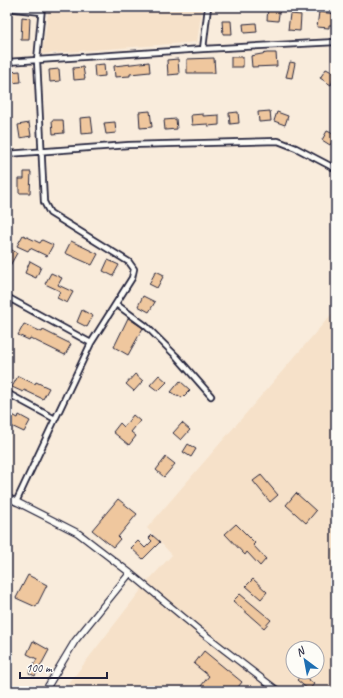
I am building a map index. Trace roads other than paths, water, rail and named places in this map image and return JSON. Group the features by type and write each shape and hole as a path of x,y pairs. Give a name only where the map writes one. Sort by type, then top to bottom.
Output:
{"street":[{"path":"202,49 208,7"},
{"path":"7,8 41,9 38,60 44,202 50,213 129,262 134,269 132,278 91,343 16,502"},
{"path":"7,62 336,42"},
{"path":"7,154 129,145 278,141 296,148 336,169"},
{"path":"7,297 91,343"},
{"path":"116,304 146,326 176,356 211,396"},
{"path":"7,393 55,419"},
{"path":"7,497 78,533 130,573 200,631 278,691"},
{"path":"45,691 75,641 130,573"}]}
